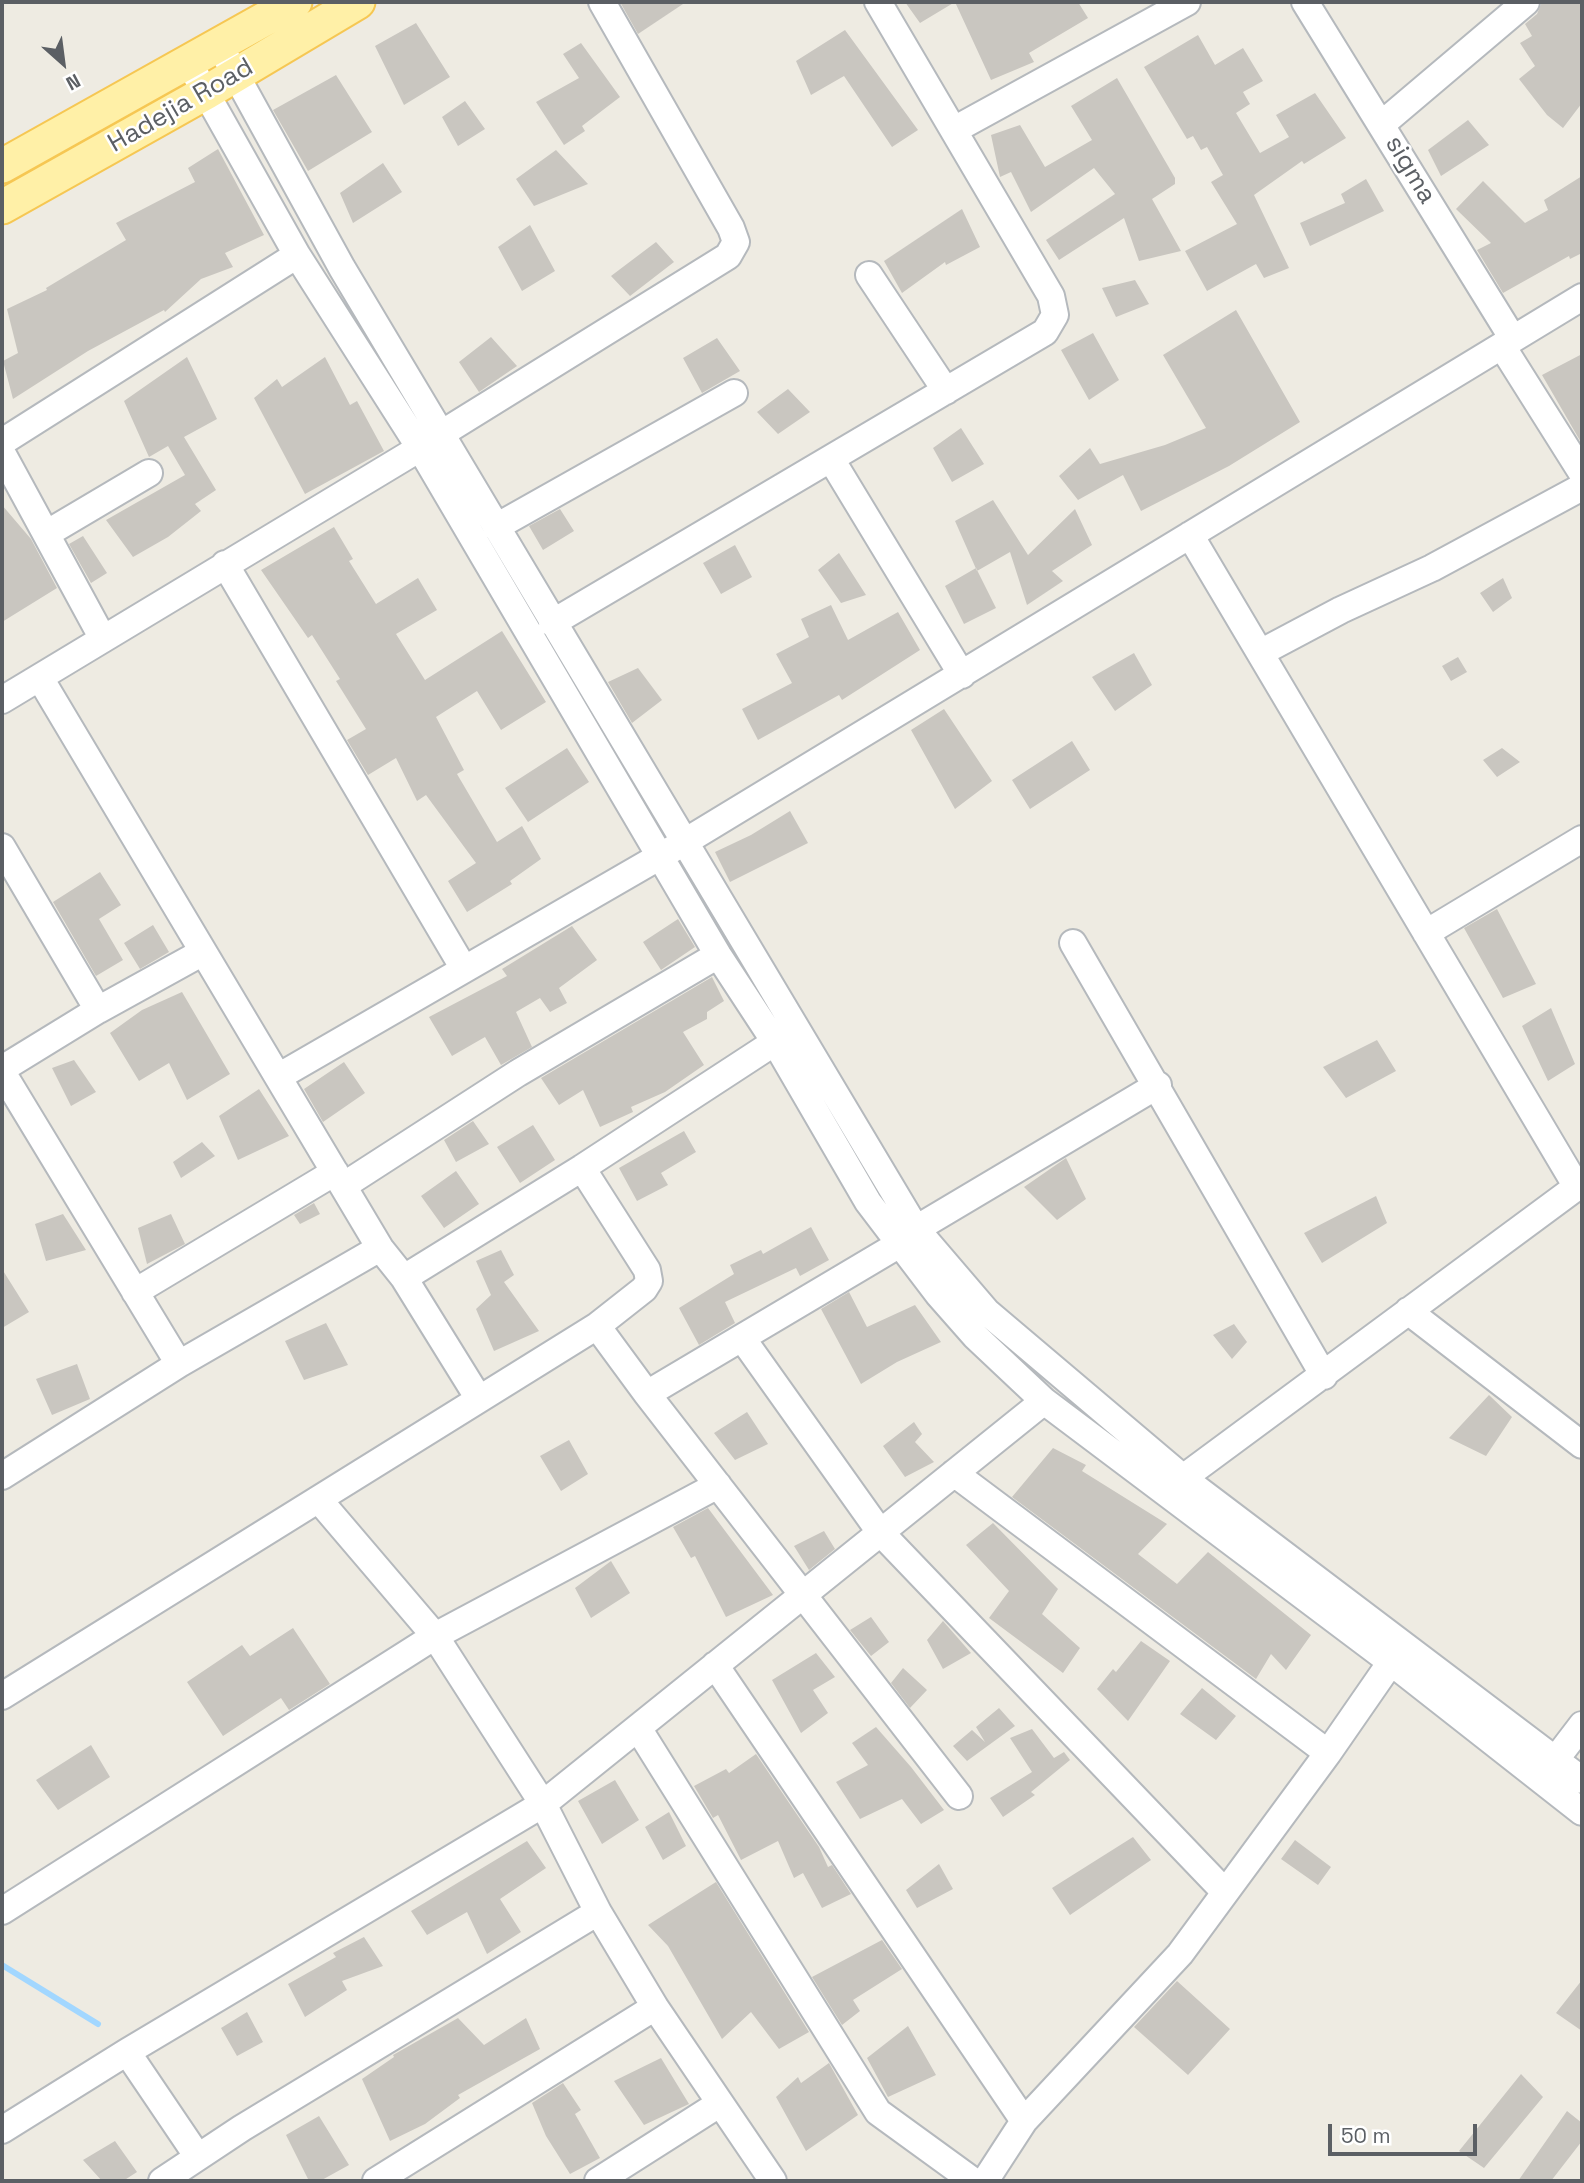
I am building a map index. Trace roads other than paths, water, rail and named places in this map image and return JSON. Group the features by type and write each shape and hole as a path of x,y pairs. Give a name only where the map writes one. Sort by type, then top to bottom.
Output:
{"main road":[{"name":"Hadejia Road","path":"2,166 218,46 259,11 295,2"},
{"name":"Hadejia Road","path":"2,207 207,92 358,2"}],"street":[{"path":"2,700 431,441 728,256 736,243 731,228 602,2"},
{"path":"552,623 1045,332 1055,315 1051,296 878,2"},
{"path":"954,130 1187,2"},
{"name":"sigma","path":"1305,2 1382,124 1582,473"},
{"path":"1382,124 1526,2"},
{"path":"218,46 342,268 431,441 661,856 718,955 775,1042 868,1202 988,1312 1183,1478 1582,1780"},
{"path":"189,63 297,254 496,527 683,843 907,1237 975,1336 1044,1401 1391,1662 1582,1812"},
{"path":"2,443 297,254"},
{"path":"869,275 946,391"},
{"path":"278,1077 683,843 1582,297"},
{"path":"496,527 734,393"},
{"path":"2,453 103,639"},
{"path":"831,459 962,675"},
{"path":"46,534 149,472"},
{"path":"1260,653 1341,610 1432,568 1582,487"},
{"path":"1183,1478 1579,1185 1190,535"},
{"path":"225,564 464,969"},
{"path":"40,678 380,1248 404,1278 480,1399"},
{"path":"1426,933 1582,839"},
{"path":"2,847 98,1010"},
{"path":"1073,943 1158,1085 1324,1376"},
{"path":"178,1364 2,1071 98,1010 203,952"},
{"path":"135,1292 339,1179 718,955"},
{"path":"404,1278 582,1168 775,1042"},
{"path":"647,1394 1158,1085"},
{"path":"2,1696 597,1326 644,1289 649,1281 647,1270 582,1168"},
{"path":"5,1466 380,1248"},
{"path":"1408,1311 1582,1445"},
{"path":"597,1326 960,1796"},
{"path":"742,1338 880,1532 1225,1892"},
{"path":"2,2130 127,2052 543,1804 1044,1401"},
{"path":"954,1473 1328,1753"},
{"path":"2,1911 435,1636 718,1485"},
{"path":"319,1500 435,1636 543,1804 598,1912 656,2007 773,2181"},
{"path":"985,2181 1024,2121 1180,1954 1328,1753 1391,1662"},
{"path":"715,1665 1024,2121"},
{"path":"1556,1759 1582,1725"},
{"path":"638,1728 878,2112 973,2181"},
{"path":"127,2052 184,2172 598,1912"},
{"path":"376,2181 656,2007"},
{"path":"598,2181 719,2104"}],"waterway":[{"path":"2,1965 98,2024"}]}
